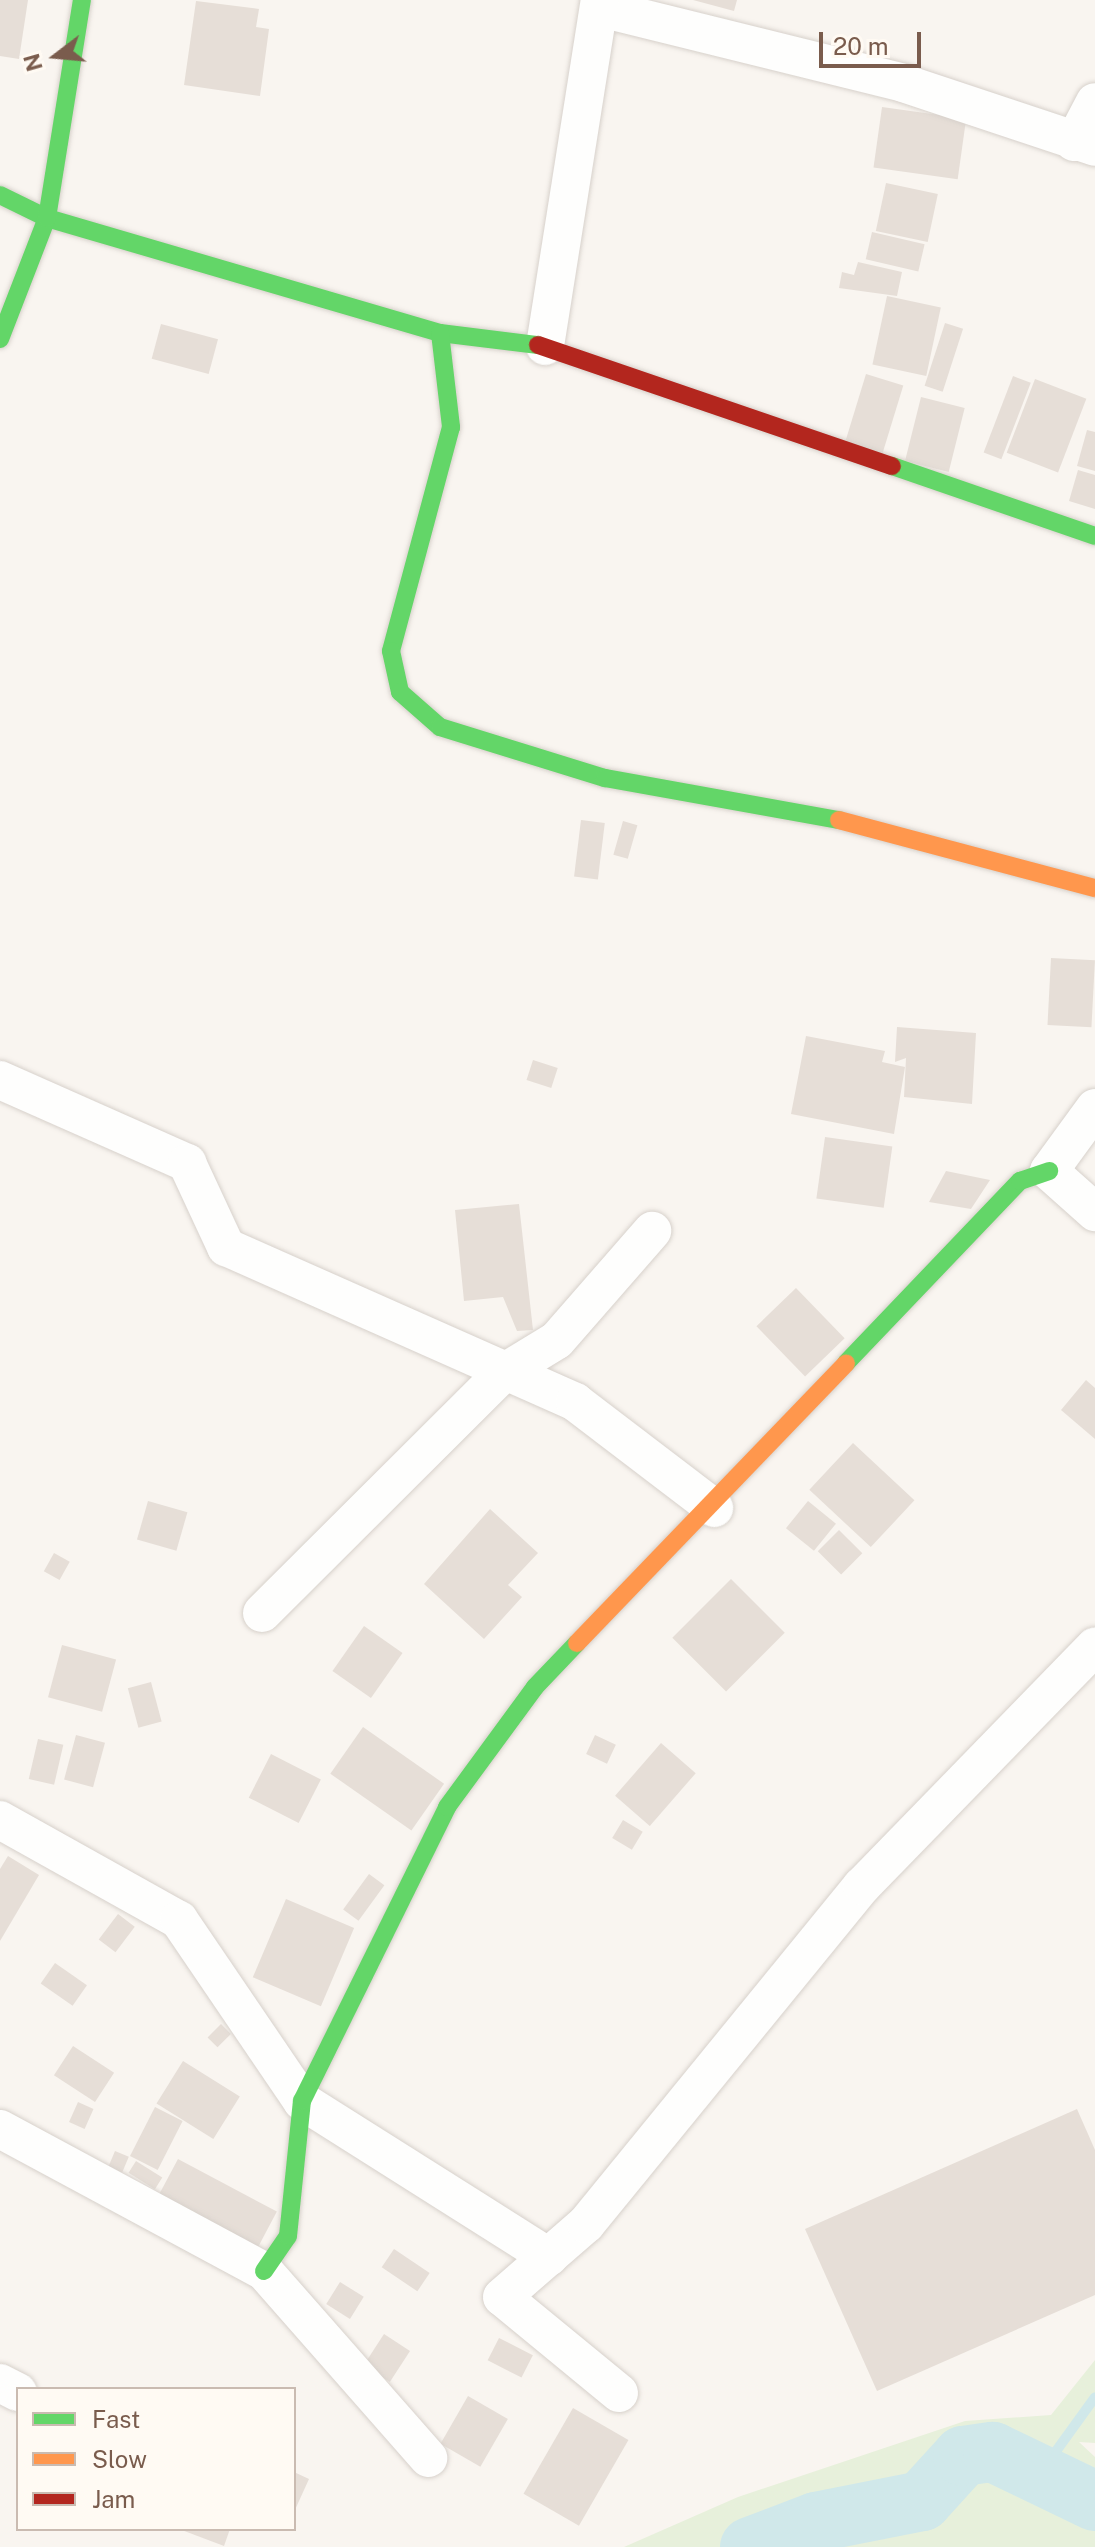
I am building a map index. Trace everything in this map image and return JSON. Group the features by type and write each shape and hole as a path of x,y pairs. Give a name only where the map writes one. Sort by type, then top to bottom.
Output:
{"street":[{"path":"0,339 47,218 82,0"},
{"path":"545,346 600,4 903,83 1084,145 1095,102"},
{"path":"0,195 47,218 440,333 545,346 1095,536"},
{"path":"440,333 451,427 391,651 400,692 440,727 605,778 777,804 1095,888"},
{"path":"0,1080 187,1163 226,1247 503,1373 575,1402 714,1508"},
{"path":"264,2271 288,2236 302,2101 447,1807 535,1687 714,1508 1020,1181 1049,1171 1095,1108"},
{"path":"1049,1171 1095,1212"},
{"path":"262,1613 503,1373 557,1340 652,1231"},
{"path":"619,2393 502,2297 586,2224 862,1886 1095,1646"},
{"path":"0,1820 179,1920 302,2101 549,2257"},
{"path":"0,2129 264,2271 428,2458"}],"green space":[{"path":"1095,2360 1095,2443 1079,2442 1095,2457 1095,2547 624,2547 738,2497 965,2421 1051,2415"}],"building":[{"path":"0,0 28,0 19,59 0,56"},
{"path":"693,0 737,0 734,11"},
{"path":"196,1 259,9 256,27 269,29 260,96 184,85"},
{"path":"882,107 966,119 958,179 874,167"},
{"path":"886,183 938,194 928,242 876,231"},
{"path":"872,232 925,244 918,271 866,259"},
{"path":"858,262 902,272 897,296 839,288 842,272 854,275"},
{"path":"887,296 941,307 926,376 872,364"},
{"path":"945,323 963,329 943,392 925,386"},
{"path":"161,324 218,339 209,374 152,359"},
{"path":"866,374 903,385 882,454 845,443"},
{"path":"1013,376 1031,383 1001,459 984,453"},
{"path":"1035,379 1086,399 1058,472 1007,453"},
{"path":"921,397 965,408 949,472 905,461"},
{"path":"1087,430 1095,432 1095,471 1077,466"},
{"path":"1078,470 1095,475 1095,509 1069,501"},
{"path":"581,820 605,823 598,879 574,877"},
{"path":"623,821 637,825 628,859 613,855"},
{"path":"1051,958 1095,960 1091,1027 1047,1025"},
{"path":"897,1027 976,1033 972,1104 904,1097 906,1058 895,1062"},
{"path":"806,1036 885,1051 882,1062 905,1067 894,1134 791,1114"},
{"path":"533,1060 558,1068 551,1088 527,1080"},
{"path":"825,1137 892,1146 884,1208 816,1198"},
{"path":"946,1171 990,1180 971,1209 929,1202"},
{"path":"519,1204 533,1330 517,1331 503,1297 464,1301 455,1210"},
{"path":"796,1288 845,1338 805,1377 756,1326"},
{"path":"1086,1380 1095,1388 1095,1439 1061,1410"},
{"path":"853,1443 914,1500 871,1547 809,1490"},
{"path":"148,1501 187,1512 176,1551 137,1539"},
{"path":"808,1501 836,1524 814,1551 786,1528"},
{"path":"490,1509 538,1553 508,1585 522,1597 484,1639 424,1584"},
{"path":"839,1530 862,1553 841,1575 818,1551"},
{"path":"54,1553 70,1562 60,1580 44,1571"},
{"path":"731,1579 785,1633 726,1691 672,1638"},
{"path":"364,1626 403,1653 371,1698 332,1671"},
{"path":"62,1645 116,1659 102,1712 48,1697"},
{"path":"151,1682 162,1722 138,1728 128,1688"},
{"path":"363,1727 444,1784 411,1830 330,1774"},
{"path":"76,1735 105,1743 93,1787 64,1779"},
{"path":"595,1735 616,1745 607,1764 586,1754"},
{"path":"38,1739 63,1745 54,1785 29,1779"},
{"path":"661,1743 696,1773 650,1826 615,1796"},
{"path":"271,1754 321,1779 299,1823 249,1798"},
{"path":"623,1820 643,1832 632,1850 612,1838"},
{"path":"8,1856 39,1875 0,1941 0,1869"},
{"path":"369,1874 384,1885 359,1921 343,1910"},
{"path":"286,1899 354,1928 321,2006 253,1977"},
{"path":"118,1914 135,1927 116,1952 99,1940"},
{"path":"55,1963 87,1985 73,2006 41,1983"},
{"path":"221,2024 231,2034 217,2047 208,2037"},
{"path":"73,2046 114,2073 95,2102 54,2075"},
{"path":"183,2061 240,2097 213,2139 157,2103"},
{"path":"78,2102 94,2109 85,2129 69,2122"},
{"path":"155,2107 183,2121 158,2170 130,2156"},
{"path":"1077,2109 1095,2150 1095,2295 877,2391 805,2229"},
{"path":"115,2151 129,2157 122,2173 108,2167"},
{"path":"178,2159 277,2212 255,2252 156,2200"},
{"path":"136,2161 162,2177 155,2189 129,2173"},
{"path":"394,2249 430,2273 417,2291 382,2267"},
{"path":"340,2282 364,2297 350,2319 326,2304"},
{"path":"384,2334 410,2351 390,2382 364,2365"},
{"path":"499,2338 533,2355 522,2378 488,2360"},
{"path":"468,2396 508,2419 480,2467 440,2444"},
{"path":"573,2408 628,2440 579,2526 524,2494"},
{"path":"296,2473 309,2479 296,2508"},
{"path":"184,2531 229,2531 224,2546"}],"waterway":[{"path":"1041,2472 1095,2397"},
{"path":"750,2547 816,2522 922,2501 963,2456 993,2452 1095,2501"}],"traffic: fast":[{"path":"0,339 47,218 82,0"},
{"path":"0,195 47,218 440,333 538,345"},
{"path":"440,333 451,427 391,651 400,692 440,727 605,778 839,820"},
{"path":"892,466 1095,536"},
{"path":"846,1363 1020,1181 1049,1171"},
{"path":"264,2271 288,2236 302,2101 447,1807 535,1687 577,1643"}],"traffic: slow":[{"path":"839,820 1095,888"},
{"path":"577,1643 846,1363"}],"traffic: jam":[{"path":"538,345 892,466"}]}
